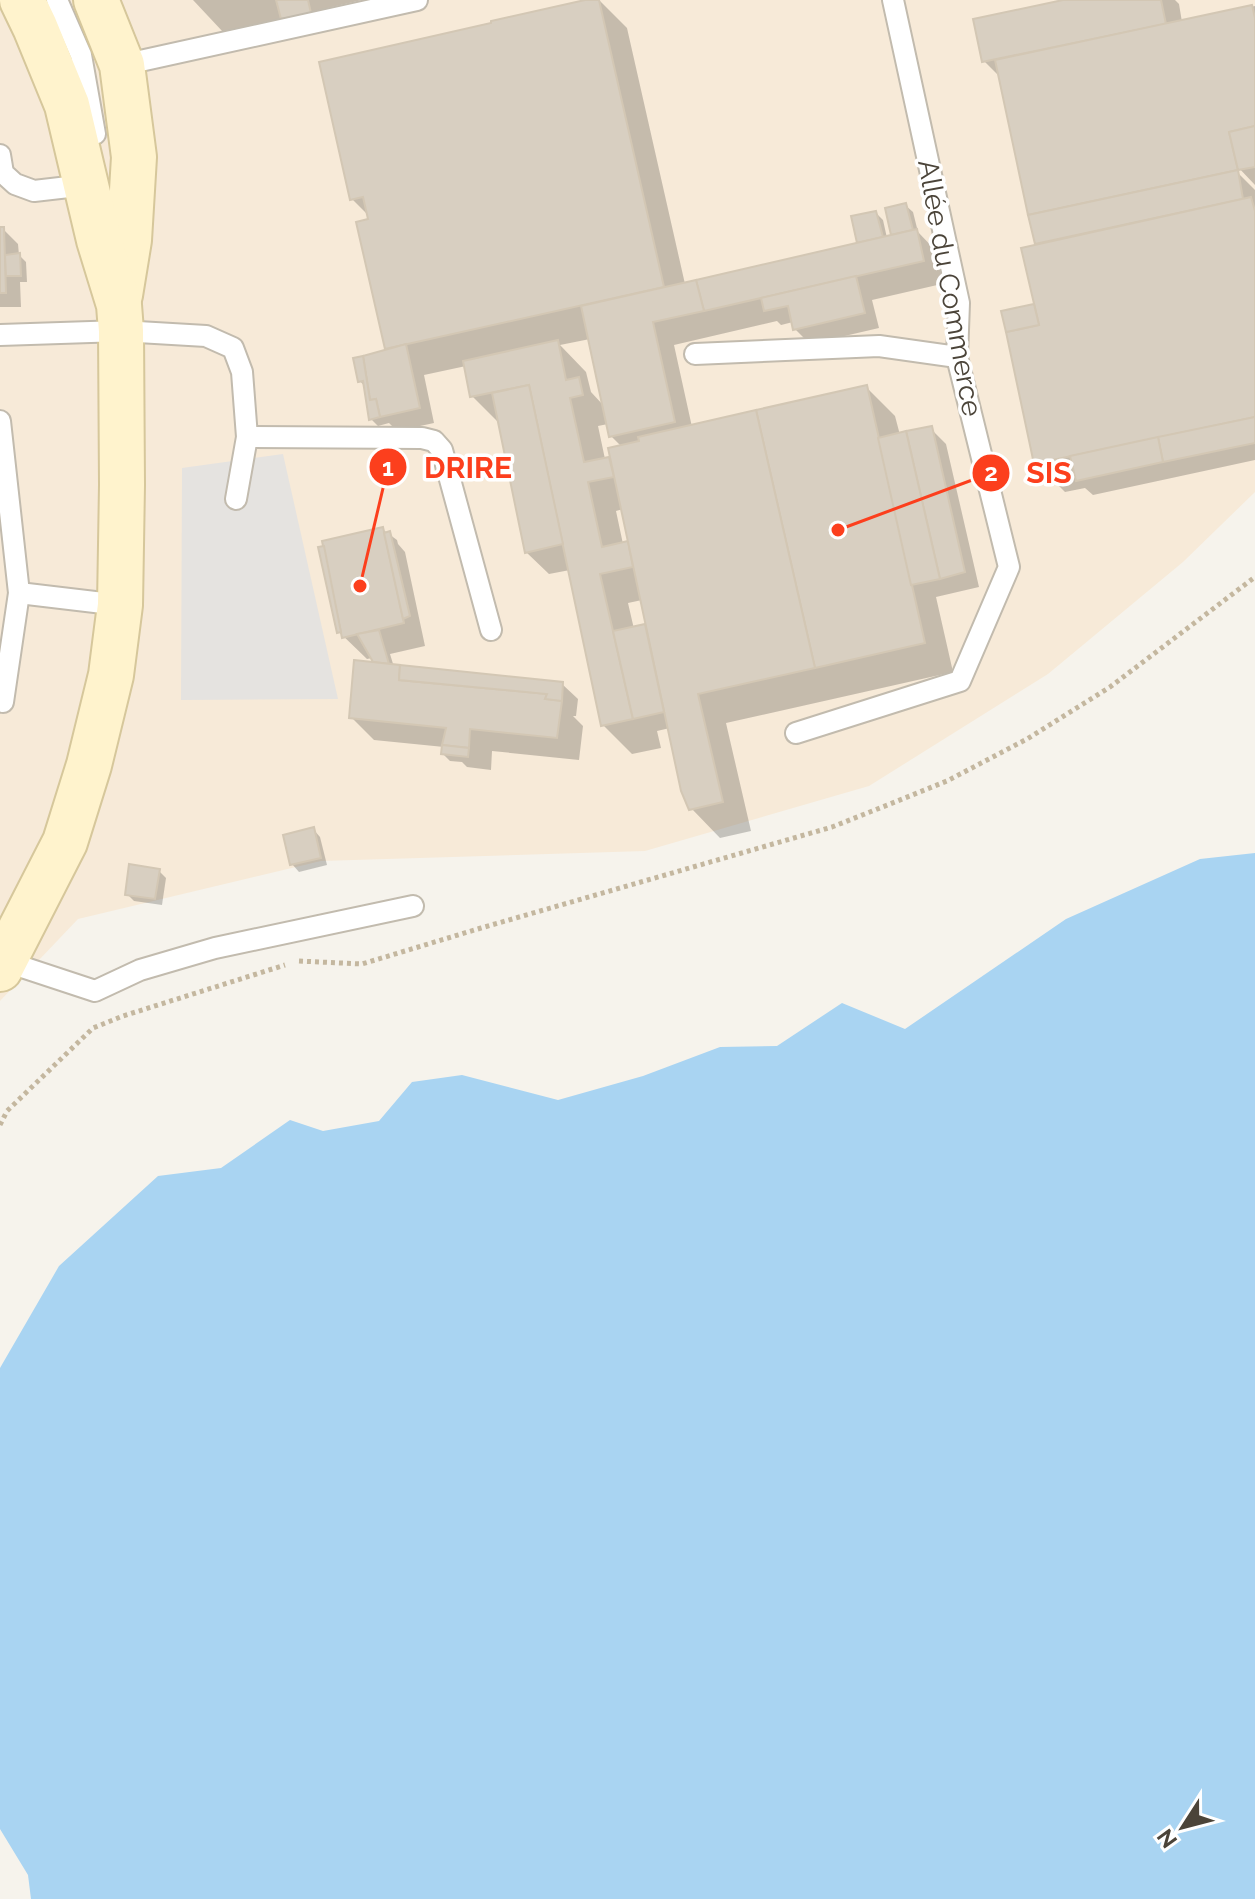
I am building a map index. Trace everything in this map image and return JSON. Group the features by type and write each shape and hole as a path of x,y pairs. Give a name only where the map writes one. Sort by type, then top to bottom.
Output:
{"street":[{"path":"22,0 67,105 120,318"},
{"path":"2,965 65,842 89,765 111,675 120,605 120,318 134,157 122,65 96,0"}],"lane":[{"path":"57,0 81,55 101,168 120,318"},
{"path":"122,65 417,0"},
{"name":"Allée du Commerce","path":"796,733 960,681 1009,567 957,357 959,303 893,0"},
{"path":"0,155 3,173 15,184 34,191 86,185"},
{"path":"0,335 120,318 206,336 233,348 242,372 247,437 236,499"},
{"path":"695,354 879,346 957,357"},
{"path":"0,421 19,593 3,702"},
{"path":"247,437 422,438 434,441 442,450 491,630"},
{"path":"19,593 120,605"},
{"path":"2,965 95,991 140,970 215,948 413,906"}],"path":[{"path":"0,1125 7,1111 93,1028 123,1016 298,960 362,964 832,827 947,781 1027,739 1110,687 1255,577"}],"shaded area":[{"path":"0,0 1255,0 1255,492 1183,562 1048,674 869,786 645,851 321,861 78,919 0,1001"},
{"path":"283,454 338,699 181,700 182,468"}],"water":[{"path":"1255,853 1255,1899 31,1899 28,1875 0,1829 0,1368 59,1266 158,1176 221,1168 290,1120 323,1131 379,1121 412,1082 462,1075 558,1100 643,1076 720,1047 777,1046 842,1003 905,1029 1066,919 1200,859"}],"building":[{"path":"276,0 308,0 311,13 281,19"},
{"path":"585,0 599,0 664,287 385,349 356,222 368,219 363,197 350,200 319,62"},
{"path":"1063,0 1161,0 1166,24 982,62 973,19"},
{"path":"1252,5 1255,18 1255,126 1229,132 1238,170 1028,215 995,60"},
{"path":"1255,126 1255,167 1238,170 1229,132"},
{"path":"1238,170 1243,199 1035,244 1028,215"},
{"path":"1251,197 1255,211 1255,417 1034,464 1006,332 1039,325 1021,248"},
{"path":"906,203 913,230 891,235 885,208"},
{"path":"876,211 883,237 857,243 851,216"},
{"path":"0,227 4,227 6,293 0,293"},
{"path":"917,229 924,261 704,311 696,280"},
{"path":"20,253 21,276 6,276 5,255"},
{"path":"856,276 865,313 793,330 788,306 764,311 761,298"},
{"path":"696,280 704,311 653,322 675,422 609,437 581,306"},
{"path":"1034,304 1039,325 1006,332 1001,311"},
{"path":"558,340 566,380 579,377 583,395 570,398 584,462 609,457 614,477 588,482 602,547 628,541 633,567 600,574 633,719 601,726 529,385 470,397 463,361"},
{"path":"406,344 420,408 380,417 376,399 370,400 363,356"},
{"path":"363,356 370,400 376,399 380,417 369,420 363,381 358,382 353,358"},
{"path":"529,385 563,544 525,553 492,393"},
{"path":"867,385 925,643 815,668 756,410"},
{"path":"756,410 815,668 698,694 723,802 689,810 681,791 608,448 639,441 638,437"},
{"path":"1255,417 1255,443 1163,462 1158,437"},
{"path":"932,426 965,572 940,579 906,431"},
{"path":"906,431 940,579 911,585 878,438"},
{"path":"1158,437 1163,462 1076,481 1070,456"},
{"path":"383,527 404,623 342,638 322,541"},
{"path":"390,531 410,616 403,619 384,533"},
{"path":"324,546 341,632 337,633 318,547"},
{"path":"645,624 664,712 633,719 613,631"},
{"path":"379,630 389,664 373,662 357,634"},
{"path":"354,660 400,665 399,680 547,694 545,699 562,701 557,738 470,729 469,748 442,745 446,728 349,718"},
{"path":"400,665 563,682 562,701 545,699 547,694 399,680"},
{"path":"442,745 469,748 468,757 441,754"},
{"path":"314,827 321,858 290,865 283,835"},
{"path":"129,864 160,869 155,899 125,895"}],"place":[{"name":"SIS","path":"838,530"},
{"name":"DRIRE","path":"360,586"}]}
